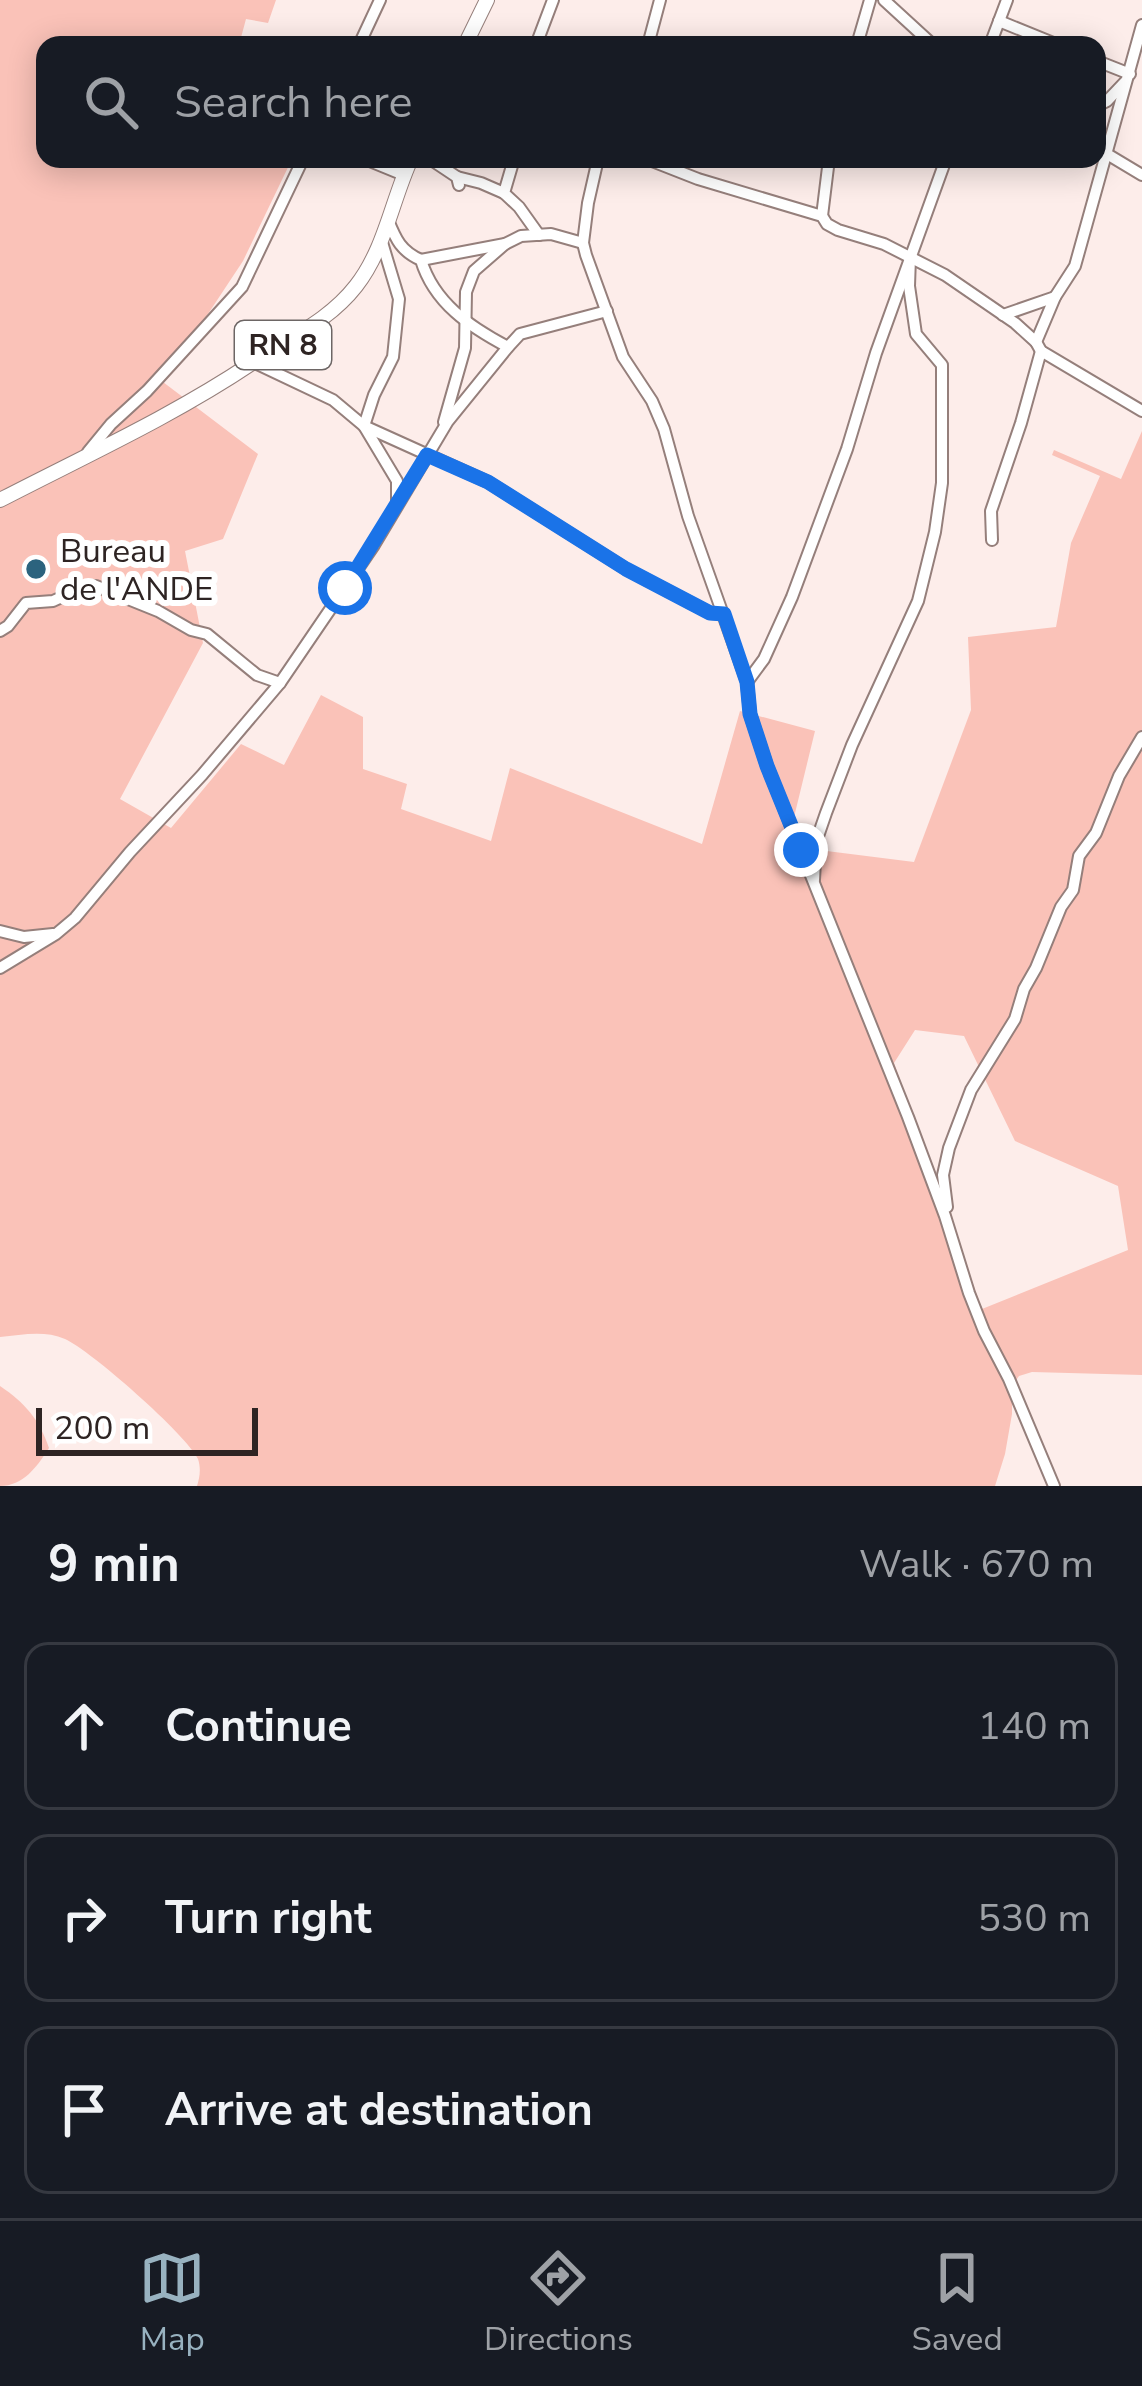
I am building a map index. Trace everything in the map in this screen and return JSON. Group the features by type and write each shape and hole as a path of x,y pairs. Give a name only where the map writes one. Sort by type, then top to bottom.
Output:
{"main road":[{"path":"469,36 487,0"},
{"name":"RN 8","path":"0,500 230,380 308,330 356,286 381,239 407,168"}],"street":[{"path":"363,36 380,0"},
{"path":"539,36 553,0"},
{"path":"650,36 660,0"},
{"path":"860,36 870,0"},
{"path":"884,0 899,5 925,36"},
{"path":"993,36 1007,0"},
{"path":"999,21 1036,36"},
{"path":"1106,140 1142,26"},
{"path":"1106,66 1129,77"},
{"path":"1106,102 1129,77"},
{"path":"1106,153 1142,175"},
{"path":"81,461 242,287 299,168"},
{"path":"387,168 404,175"},
{"path":"441,168 458,181 481,183 504,193 539,235"},
{"path":"504,193 511,168"},
{"path":"596,168 584,243 593,279 623,357 664,429 688,516 747,682 750,714 761,748 945,1216 984,1331 1054,1486"},
{"path":"670,168 822,216"},
{"path":"828,168 822,216 827,224 884,244 945,275 1038,346 1142,411"},
{"path":"747,682 764,659 792,597 943,168"},
{"path":"992,540 991,512 1022,423 1038,346 1054,297 1076,266 1098,168"},
{"path":"388,220 406,254 421,260 505,244"},
{"path":"441,431 465,348 466,292 474,272 521,236 551,234 584,243"},
{"path":"381,239 399,299 393,357 364,426 397,481 397,508"},
{"path":"814,886 816,842 852,745 919,601 935,532 942,483 942,365 916,334 910,257"},
{"path":"421,260 425,274 454,315 508,346"},
{"path":"1003,315 1054,297"},
{"path":"0,968 56,934 104,886 280,683 397,508 441,431 508,346 520,334 607,311"},
{"path":"253,362 333,400 364,426 488,482 626,569 710,613 724,614"},
{"path":"0,631 26,603 53,602 96,586 207,634 257,674 280,683"},
{"path":"945,1216 943,1175 971,1090 1015,1019 1060,907 1073,890 1079,856 1096,833 1119,776 1142,737"},
{"path":"0,931 23,937 56,934"}],"shaded area":[{"path":"0,0 276,0 268,23 246,19 241,36 36,36 36,168 288,168 243,261 163,382 258,454 223,539 185,551 203,643 120,799 171,828 241,744 284,765 321,695 363,717 363,769 407,784 401,809 491,841 510,768 702,844 740,711 815,731 787,846 914,862 971,710 968,637 1056,627 1071,543 1100,476 1052,455 1054,450 1121,479 1142,431 1142,1375 1032,1372 1019,1376 1012,1386 1012,1414 995,1486 197,1486 199,1462 158,1413 77,1346 57,1336 0,1337","holes":["915,1030 964,1036 1015,1141 1118,1186 1128,1250 982,1309 894,1063"]},
{"path":"0,1386 30,1412 49,1448 22,1479 0,1486"}],"place":[{"name":"Bureau de l'ANDE","path":"36,569"}],"route":[{"path":"345,588 427,455 488,482 626,569 710,613 724,614 747,682 750,714 801,850"}]}
